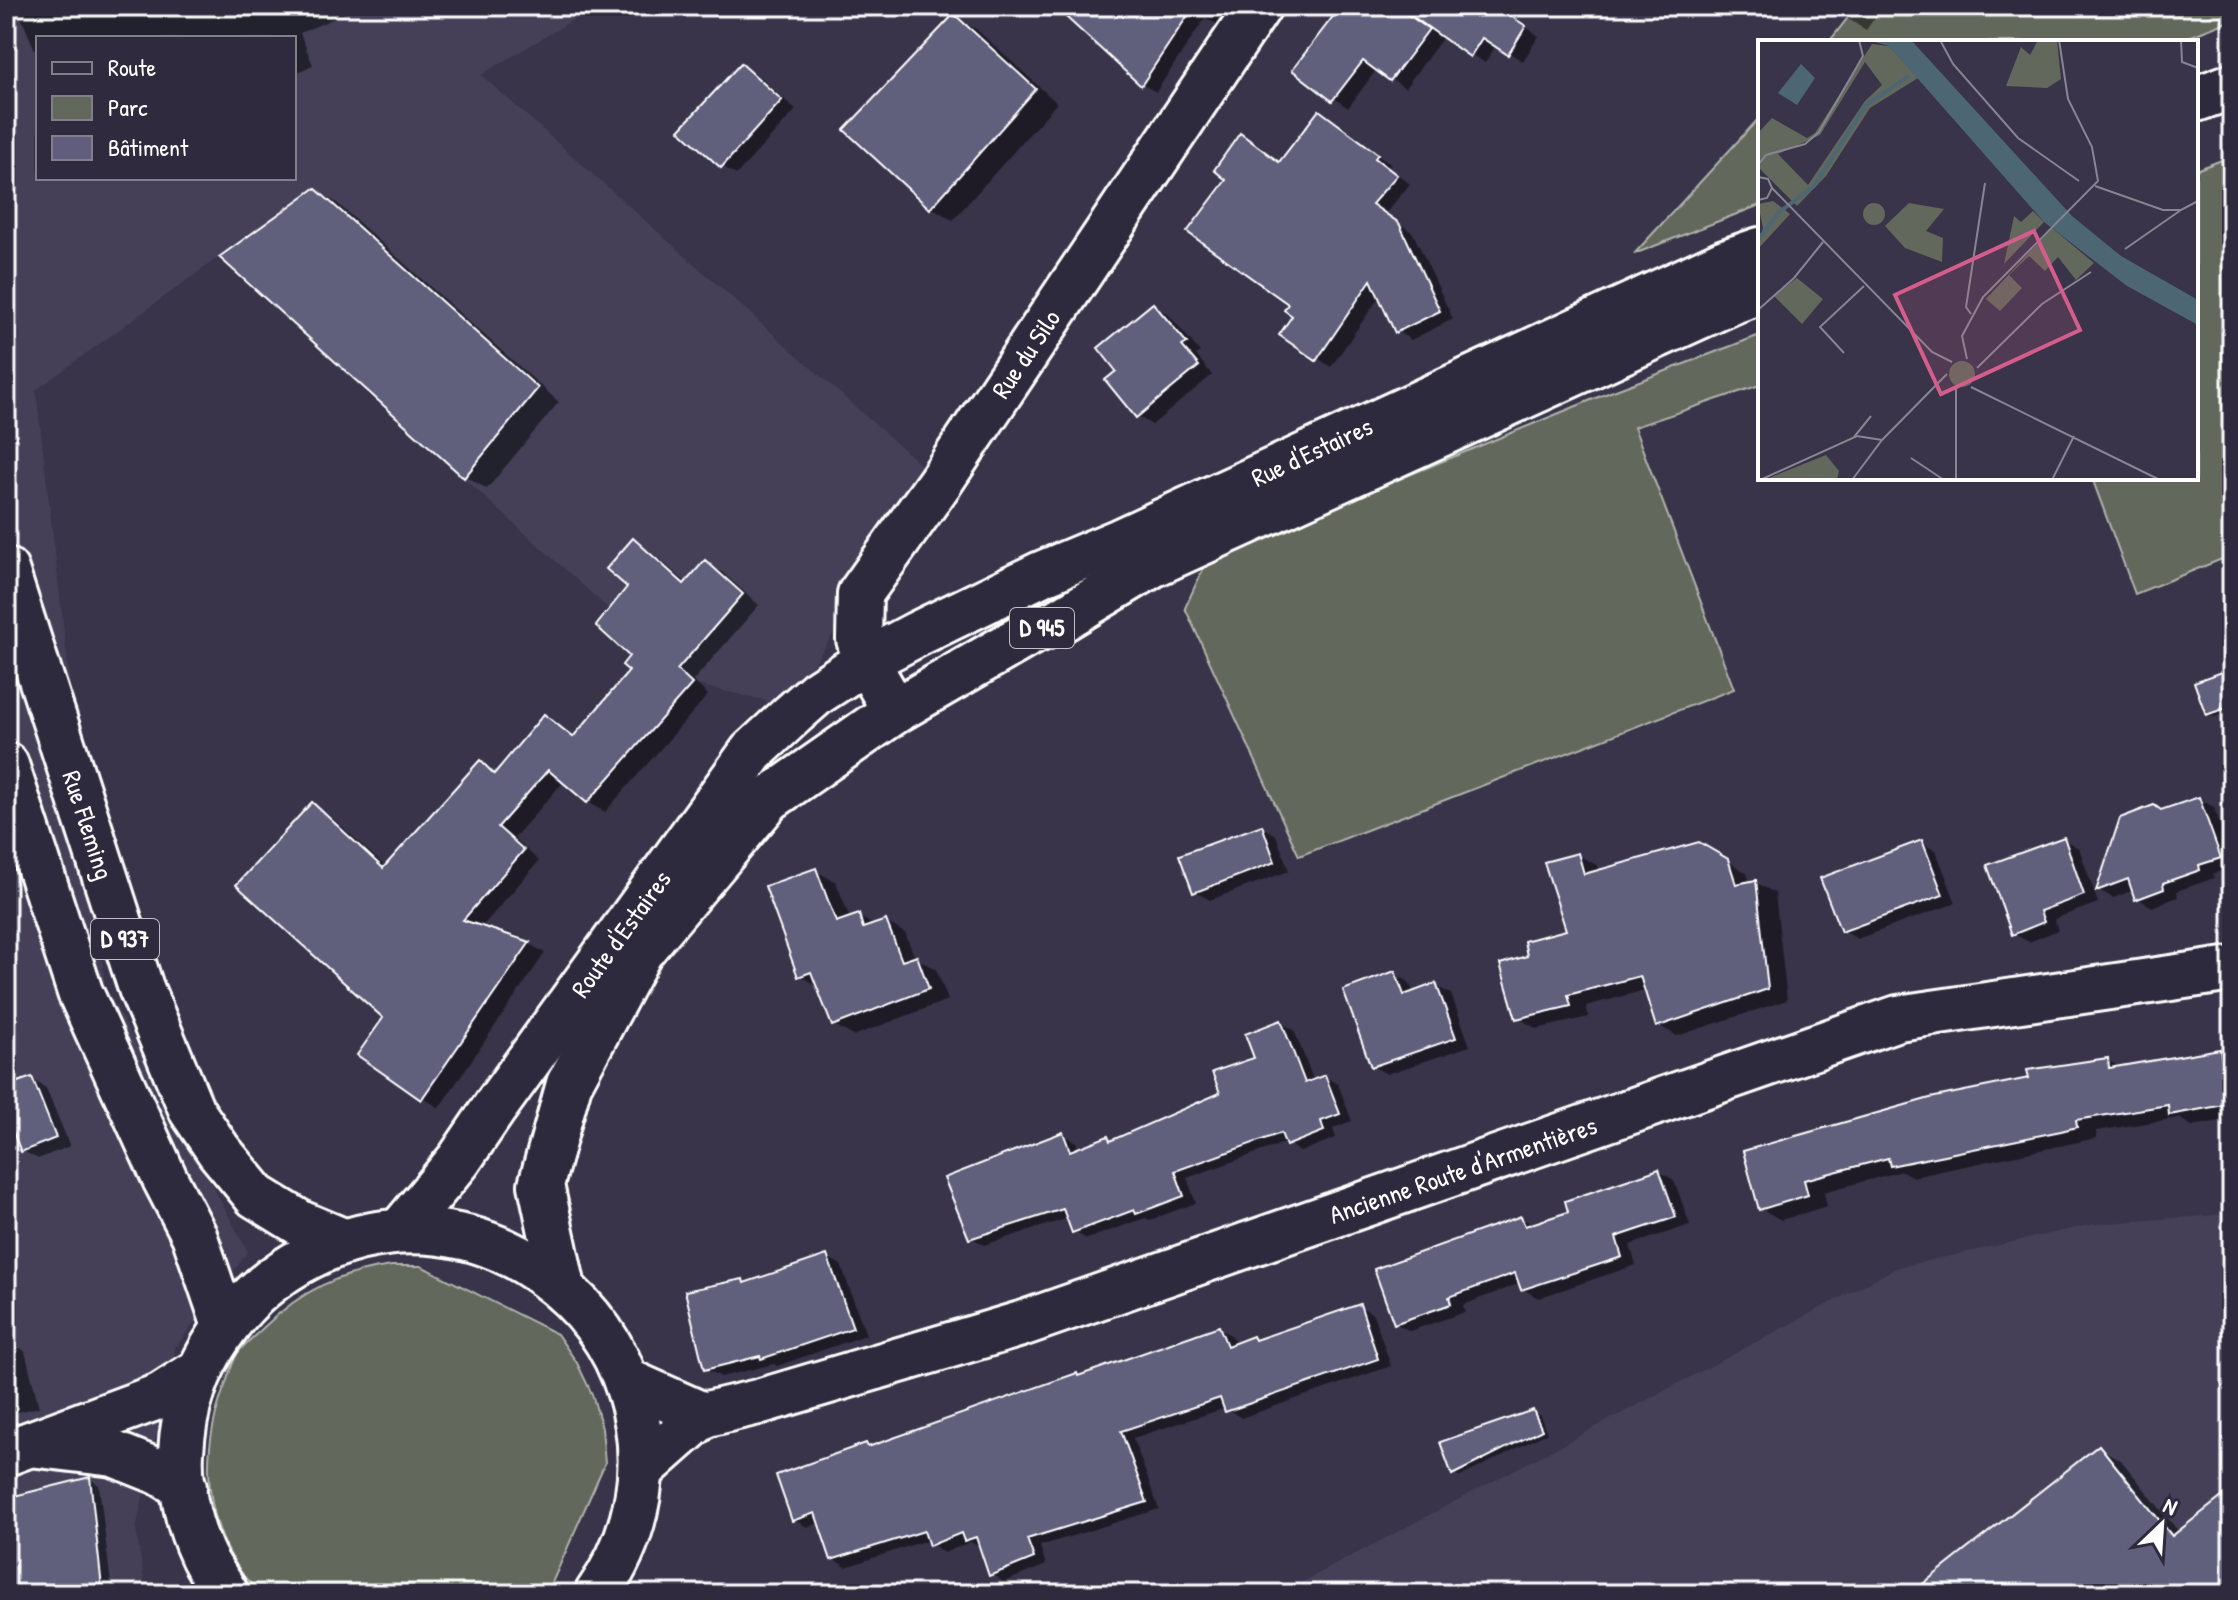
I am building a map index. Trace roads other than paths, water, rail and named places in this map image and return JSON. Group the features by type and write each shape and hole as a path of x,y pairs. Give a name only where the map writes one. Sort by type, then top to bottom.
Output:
{"main road":[{"name":"Rue du Silo","path":"895,711 866,661 859,639 860,594 940,482 1259,6"},
{"path":"2198,98 2232,86"},
{"path":"2198,130 2232,118"},
{"name":"Rue d'Estaires","path":"866,661 1028,580 1725,262 1758,251"},
{"name":"D 945","path":"895,711 1028,634 1061,620 1152,565 1758,292"},
{"name":"Rue Fleming","path":"6,570 141,988 192,1111 219,1151 256,1196 300,1223 343,1241"},
{"name":"Route d'Estaires","path":"400,1231 459,1160 752,752 818,692 866,661"},
{"name":"Route d'Estaires","path":"563,1288 541,1185 569,1084 640,952 769,799 895,711"},
{"name":"D 937","path":"6,765 80,992 165,1179 194,1235 225,1326"},
{"name":"Ancienne Route d'Armentières","path":"641,1470 708,1414 1021,1324 1898,1018 2232,969"},
{"path":"226,1594 201,1554 191,1525 184,1487 181,1454 187,1412 199,1371 225,1326 258,1290 298,1261 343,1241 400,1231 444,1234 487,1244 527,1263 563,1288 589,1315 611,1347 636,1410 641,1470 633,1522 613,1571 597,1594"},
{"path":"19,1449 160,1396 199,1371"},
{"path":"627,1381 708,1414"},
{"path":"19,1449 114,1454 159,1472 184,1487"}]}
